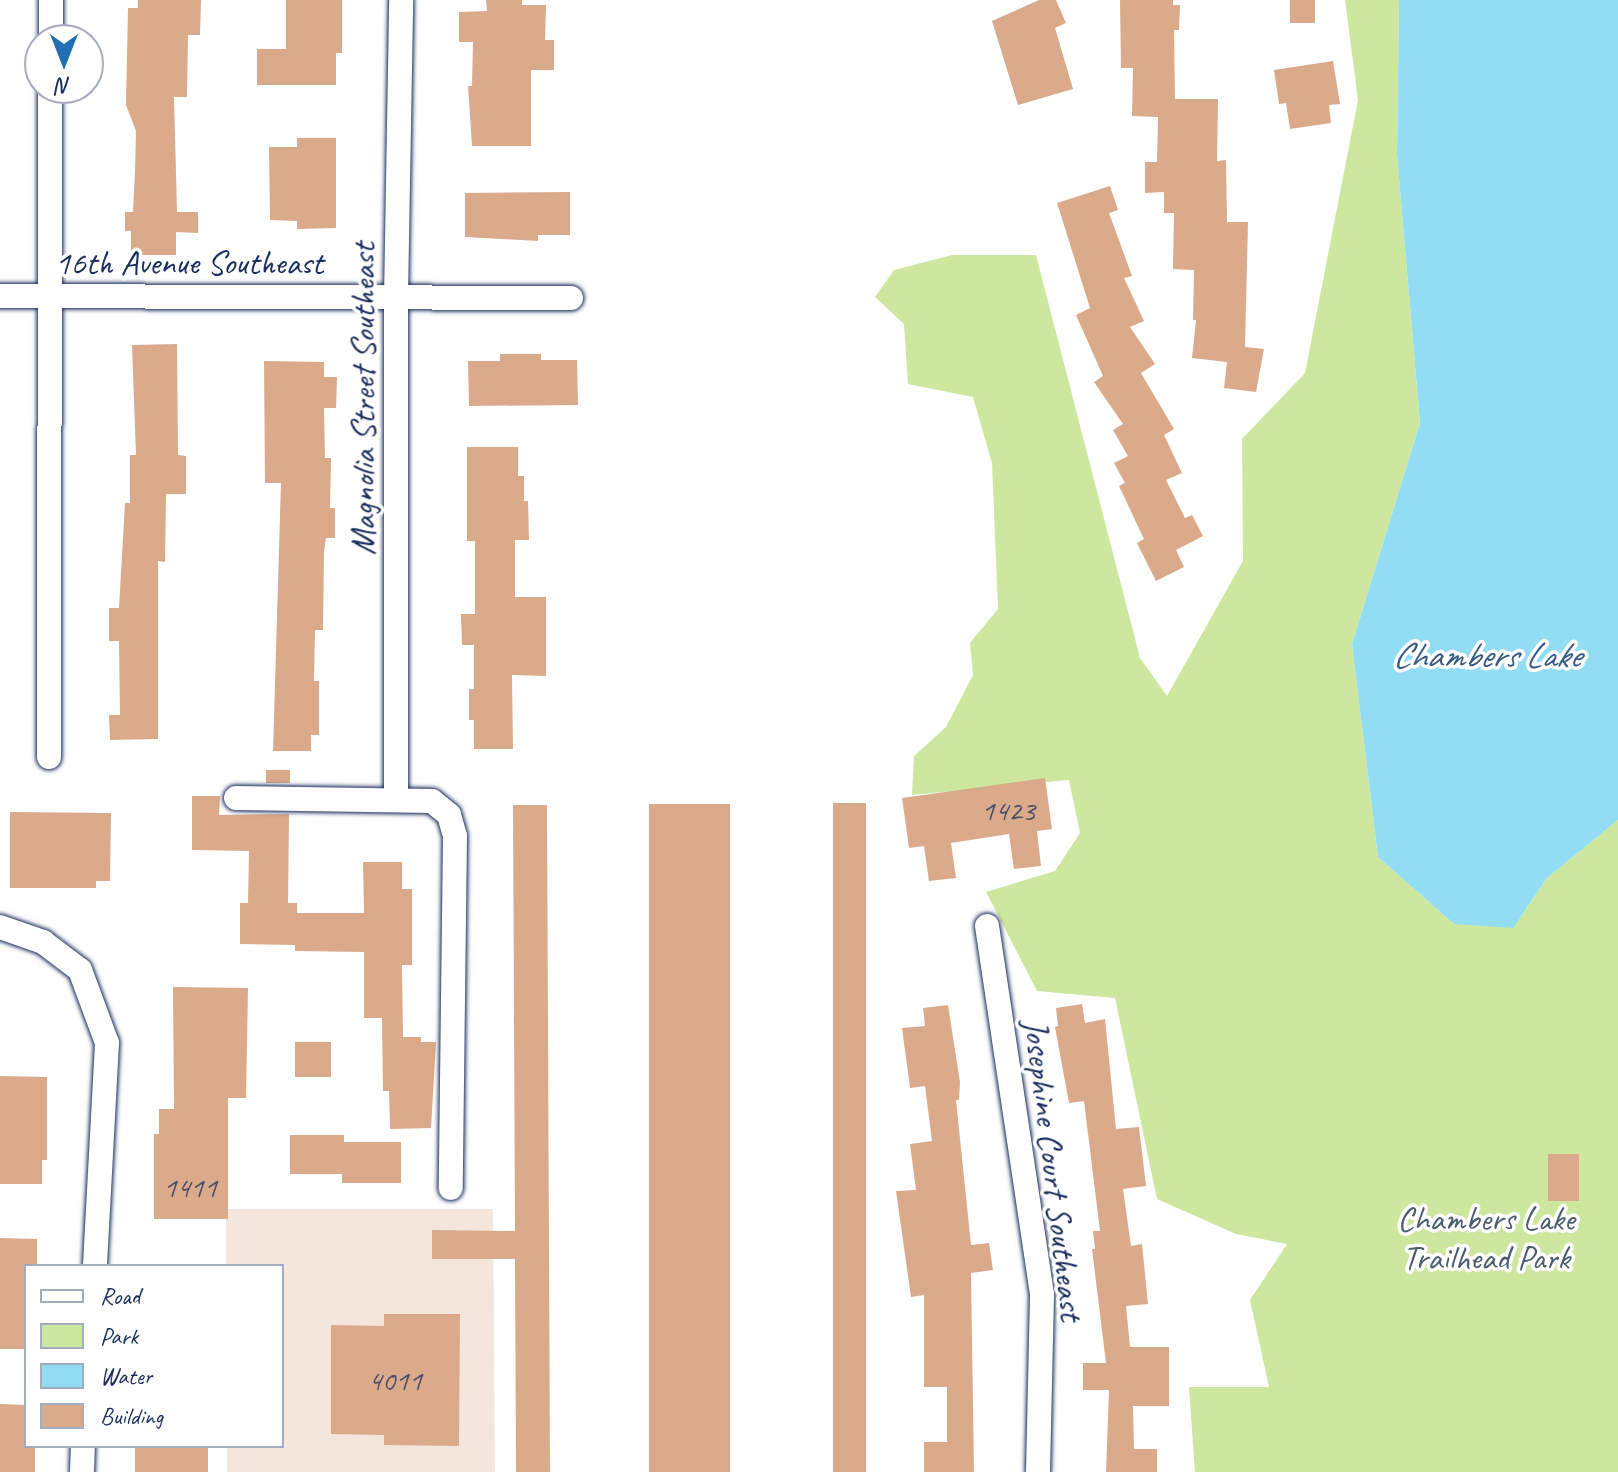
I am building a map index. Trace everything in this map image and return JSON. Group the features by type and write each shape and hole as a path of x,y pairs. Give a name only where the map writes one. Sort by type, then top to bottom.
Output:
{"street":[{"path":"51,0 51,24"},
{"name":"Magnolia Street Southeast","path":"396,799 396,298 401,0"},
{"path":"49,757 47,296 50,104"},
{"name":"16th Avenue Southeast","path":"0,296 571,298"},
{"path":"236,798 432,801 449,815 455,836 451,1188"},
{"name":"Josephine Court Southeast","path":"987,926 1042,1295 1038,1472"},
{"path":"0,927 43,942 80,970 107,1043 95,1264"},
{"path":"82,1472 83,1448"}],"shaded area":[{"path":"226,1209 493,1209 495,1472 227,1472 227,1448 284,1448 284,1264 226,1264"}],"green space":[{"name":"Chambers Lake Trailhead Park","path":"1345,0 1399,0 1397,155 1420,423 1352,644 1378,857 1454,924 1520,918 1547,878 1618,820 1618,1472 1195,1472 1189,1387 1269,1387 1250,1300 1287,1244 1236,1234 1157,1199 1115,998 1037,991 986,892 1055,871 1080,833 1069,780 912,795 914,756 946,727 973,675 970,643 998,609 992,463 973,397 908,384 904,324 875,297 894,270 952,255 1036,255 1140,658 1167,696 1243,561 1242,439 1305,373 1358,100"}],"water":[{"name":"Chambers Lake","path":"1399,0 1618,0 1618,820 1547,878 1513,928 1454,924 1378,857 1352,644 1420,423 1397,155"}],"building":[{"path":"138,0 201,0 200,35 188,35 187,97 174,97 177,212 198,212 198,233 176,232 176,255 131,255 131,231 125,231 125,212 133,212 136,131 126,105 128,8 138,8"},
{"path":"286,0 342,0 342,53 336,53 336,85 257,85 257,49 286,49"},
{"path":"486,0 522,0 522,5 546,5 545,40 554,40 554,70 531,70 531,146 472,146 468,86 472,86 473,42 459,42 459,12 487,11"},
{"path":"1039,0 1056,0 1066,23 1055,28 1073,89 1018,105 992,21"},
{"path":"1120,0 1173,0 1173,5 1180,5 1179,30 1174,30 1175,99 1218,99 1217,161 1226,160 1227,222 1248,222 1245,347 1264,349 1256,392 1224,388 1227,362 1192,358 1196,320 1193,320 1194,270 1173,269 1174,213 1164,213 1164,192 1145,193 1145,162 1157,162 1158,117 1132,116 1133,68 1121,68"},
{"path":"1290,0 1315,0 1315,23 1290,23"},
{"path":"1333,61 1340,104 1329,105 1331,123 1290,129 1286,103 1279,104 1274,70"},
{"path":"297,138 336,138 336,228 297,229 297,221 270,220 269,147 297,147"},
{"path":"1110,186 1118,210 1109,213 1132,276 1124,278 1144,321 1130,327 1155,364 1141,373 1174,429 1164,435 1182,473 1166,480 1185,518 1192,515 1203,536 1176,550 1184,567 1156,581 1137,543 1144,539 1119,486 1125,483 1114,463 1128,456 1113,430 1123,424 1094,382 1103,376 1076,315 1090,308 1057,203"},
{"path":"570,192 570,235 538,235 538,241 465,237 465,193"},
{"path":"177,344 178,455 186,456 186,494 166,494 165,562 158,561 158,739 110,740 109,715 120,715 119,641 109,641 109,608 119,608 125,503 130,503 130,455 136,455 132,345"},
{"path":"500,354 541,354 541,360 577,360 578,405 469,406 468,361 500,361"},
{"path":"264,361 324,362 324,377 337,377 336,408 324,408 325,458 331,458 330,508 335,508 335,538 326,538 323,630 315,630 314,681 319,681 319,735 311,735 311,751 273,751 281,483 265,483"},
{"path":"467,447 518,447 518,476 524,476 524,501 528,501 529,540 515,540 515,597 546,597 546,676 512,675 513,749 474,749 474,720 469,720 469,689 474,689 474,645 462,645 461,614 475,614 475,541 467,541"},
{"path":"266,770 290,770 290,783 266,783"},
{"path":"1045,778 1052,829 1037,831 1041,866 1014,869 1009,834 951,843 956,878 929,881 924,846 909,848 902,798"},
{"path":"192,796 220,796 219,815 289,814 288,903 297,903 297,913 364,913 363,862 402,862 402,889 412,889 412,965 402,965 403,1037 421,1037 421,1042 436,1042 431,1128 390,1129 389,1091 383,1091 382,1018 364,1018 364,952 295,951 295,945 240,944 240,903 248,903 249,851 192,850"},
{"path":"833,803 866,803 866,1472 833,1472"},
{"path":"649,804 730,804 730,1472 649,1472"},
{"path":"513,805 547,805 550,1472 516,1472 515,1259 432,1259 432,1230 515,1231"},
{"path":"10,812 111,813 110,881 96,881 96,888 10,888"},
{"path":"173,987 248,988 246,1098 228,1098 228,1219 154,1219 154,1134 159,1134 159,1109 174,1109"},
{"path":"1082,1004 1085,1023 1105,1019 1116,1129 1139,1127 1146,1186 1123,1189 1131,1246 1142,1244 1148,1304 1126,1306 1130,1347 1169,1347 1169,1406 1133,1406 1134,1449 1157,1449 1157,1472 1106,1472 1109,1390 1083,1390 1083,1363 1106,1363 1092,1249 1095,1249 1093,1231 1100,1231 1084,1101 1069,1103 1055,1027 1058,1026 1056,1008"},
{"path":"948,1005 960,1082 959,1100 956,1100 971,1245 989,1243 993,1270 971,1273 974,1472 924,1472 924,1442 947,1442 947,1387 924,1387 924,1295 911,1297 896,1191 916,1190 910,1144 932,1141 925,1086 910,1088 902,1028 925,1026 923,1008"},
{"path":"295,1042 331,1042 331,1077 295,1077"},
{"path":"0,1076 47,1077 47,1160 42,1160 42,1184 0,1184"},
{"path":"290,1135 344,1135 344,1142 401,1142 401,1183 342,1183 342,1174 290,1174"},
{"path":"1548,1154 1579,1154 1579,1201 1548,1201"},
{"path":"0,1238 37,1239 37,1264 24,1264 24,1349 0,1349"},
{"path":"384,1314 460,1314 459,1446 384,1445 384,1435 331,1434 331,1325 384,1326"},
{"path":"0,1404 24,1405 24,1448 35,1448 35,1472 0,1472"},
{"path":"135,1448 208,1448 208,1472 135,1472"}]}
